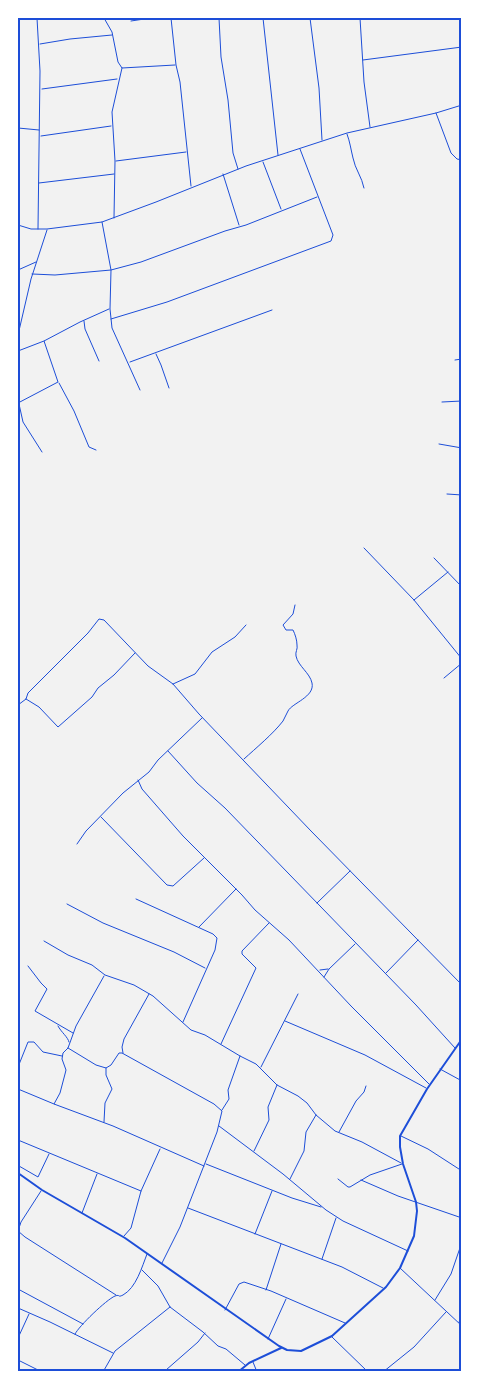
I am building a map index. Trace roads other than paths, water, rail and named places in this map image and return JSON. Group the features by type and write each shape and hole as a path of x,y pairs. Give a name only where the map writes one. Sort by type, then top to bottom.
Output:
{"main road":[{"path":"18,1173 42,1190 123,1237 281,1348 301,1351 332,1336 384,1288 400,1268 416,1228 416,1202 403,1164 400,1136 407,1121 440,1068 462,1039"},
{"path":"238,1372 253,1361 281,1348"}],"street":[{"path":"37,18 40,89 38,230"},
{"path":"104,18 112,35 118,62 122,68"},
{"path":"131,21 151,18"},
{"path":"171,18 191,187"},
{"path":"219,18 221,57 228,100 233,153 238,169"},
{"path":"263,18 278,155"},
{"path":"310,18 319,88 322,141"},
{"path":"360,18 362,60 370,128"},
{"path":"39,44 112,35"},
{"path":"362,60 462,48"},
{"path":"122,68 176,65"},
{"path":"114,218 114,174 116,161 112,112 122,68"},
{"path":"40,89 118,79"},
{"path":"18,225 38,230 102,222 262,160 347,133 436,113 462,105"},
{"path":"436,113 451,153 457,159 462,160"},
{"path":"40,136 112,126"},
{"path":"18,128 39,130"},
{"path":"347,133 353,159 363,179 364,188"},
{"path":"111,319 166,302 255,268 270,265 332,240 333,235 324,209 317,196 314,180 300,148"},
{"path":"116,161 186,152"},
{"path":"262,160 281,210"},
{"path":"38,183 114,174"},
{"path":"223,174 240,226"},
{"path":"32,274 55,275 110,270 141,262 317,196"},
{"path":"102,222 110,270 112,328 140,390"},
{"path":"18,334 32,274 47,229"},
{"path":"18,270 37,261"},
{"path":"18,340 18,350 110,309"},
{"path":"129,363 272,310"},
{"path":"84,320 85,329 99,361"},
{"path":"44,340 58,382 74,411 89,447 96,450"},
{"path":"155,353 169,388"},
{"path":"455,360 462,359"},
{"path":"42,452 23,422 18,403 58,382"},
{"path":"442,402 462,401"},
{"path":"439,444 462,448"},
{"path":"447,494 462,495"},
{"path":"364,548 414,600 462,659"},
{"path":"434,558 462,587"},
{"path":"414,600 448,572"},
{"path":"243,760 282,722 288,710 298,704 311,688 310,678 296,659 297,645 294,631 286,630 283,625 293,614 295,605"},
{"path":"18,705 26,699 28,693 99,620 104,620 156,672 173,684 243,760 462,985"},
{"path":"173,684 195,674 212,652 235,637 246,625"},
{"path":"26,699 39,708 58,727 136,652"},
{"path":"444,678 462,663"},
{"path":"198,719 199,714"},
{"path":"76,844 86,830 138,780 149,772 158,760 202,717"},
{"path":"168,751 455,1048"},
{"path":"138,780 142,789 179,832 248,900 255,910 289,940 324,978 430,1084"},
{"path":"101,817 167,885 174,886 204,858"},
{"path":"317,904 350,870"},
{"path":"199,927 236,889"},
{"path":"136,899 214,934 218,938 182,1022"},
{"path":"66,904 103,923 174,952 206,969"},
{"path":"221,1044 256,968 242,954 242,951 253,937 269,923"},
{"path":"385,974 418,940"},
{"path":"44,941 68,955 92,965 105,975 134,985 150,994 195,1032 205,1035 256,1064 277,1085 302,1098 316,1114 339,1133 362,1142 403,1164"},
{"path":"324,978 329,969 356,944"},
{"path":"28,966 40,983 47,989 36,1011 74,1033"},
{"path":"318,971 329,969"},
{"path":"54,1104 60,1093 65,1074 63,1056 105,975"},
{"path":"124,1054 122,1047 124,1039 150,994"},
{"path":"261,1068 298,994"},
{"path":"285,1021 365,1055 427,1089"},
{"path":"56,1024 69,1042"},
{"path":"18,1068 28,1042 34,1042 43,1052 63,1056"},
{"path":"68,1048 96,1065 106,1068 111,1065 119,1053 124,1054 214,1104 222,1111"},
{"path":"162,1263 178,1233 204,1166 222,1111 229,1099 228,1090 240,1056"},
{"path":"104,1123 105,1103 112,1089 106,1075 106,1068"},
{"path":"440,1068 462,1081"},
{"path":"254,1152 269,1120 268,1107 277,1085"},
{"path":"339,1133 366,1086"},
{"path":"18,1089 204,1166"},
{"path":"290,1180 304,1151 306,1132 316,1114"},
{"path":"218,1125 290,1180 322,1208 336,1217 408,1251"},
{"path":"400,1136 422,1145 462,1171"},
{"path":"18,1140 141,1191"},
{"path":"156,1145 158,1151"},
{"path":"123,1237 132,1225 141,1191 158,1151 162,1148"},
{"path":"18,1167 38,1177 50,1153"},
{"path":"205,1163 322,1208"},
{"path":"338,1179 348,1187 403,1164"},
{"path":"82,1213 97,1174"},
{"path":"361,1180 462,1218"},
{"path":"42,1190 21,1222 18,1231 116,1295 120,1296 125,1293 142,1270 147,1254"},
{"path":"255,1234 273,1190"},
{"path":"188,1208 342,1267 384,1288"},
{"path":"322,1259 336,1217"},
{"path":"434,1301 451,1274 462,1242"},
{"path":"266,1290 282,1244"},
{"path":"400,1268 462,1326"},
{"path":"142,1270 158,1286 170,1307 205,1333 218,1346 226,1349 246,1365"},
{"path":"225,1310 240,1283 244,1282 346,1323"},
{"path":"18,1289 83,1324"},
{"path":"75,1334 83,1324 116,1295"},
{"path":"268,1339 286,1298"},
{"path":"103,1372 113,1354 170,1307"},
{"path":"18,1308 113,1354"},
{"path":"383,1372 414,1347 446,1312"},
{"path":"18,1338 29,1313"},
{"path":"458,1323 462,1318"},
{"path":"166,1370 198,1342 205,1333"},
{"path":"332,1336 368,1372"},
{"path":"18,1360 42,1372"},
{"path":"253,1361 257,1372"}]}
